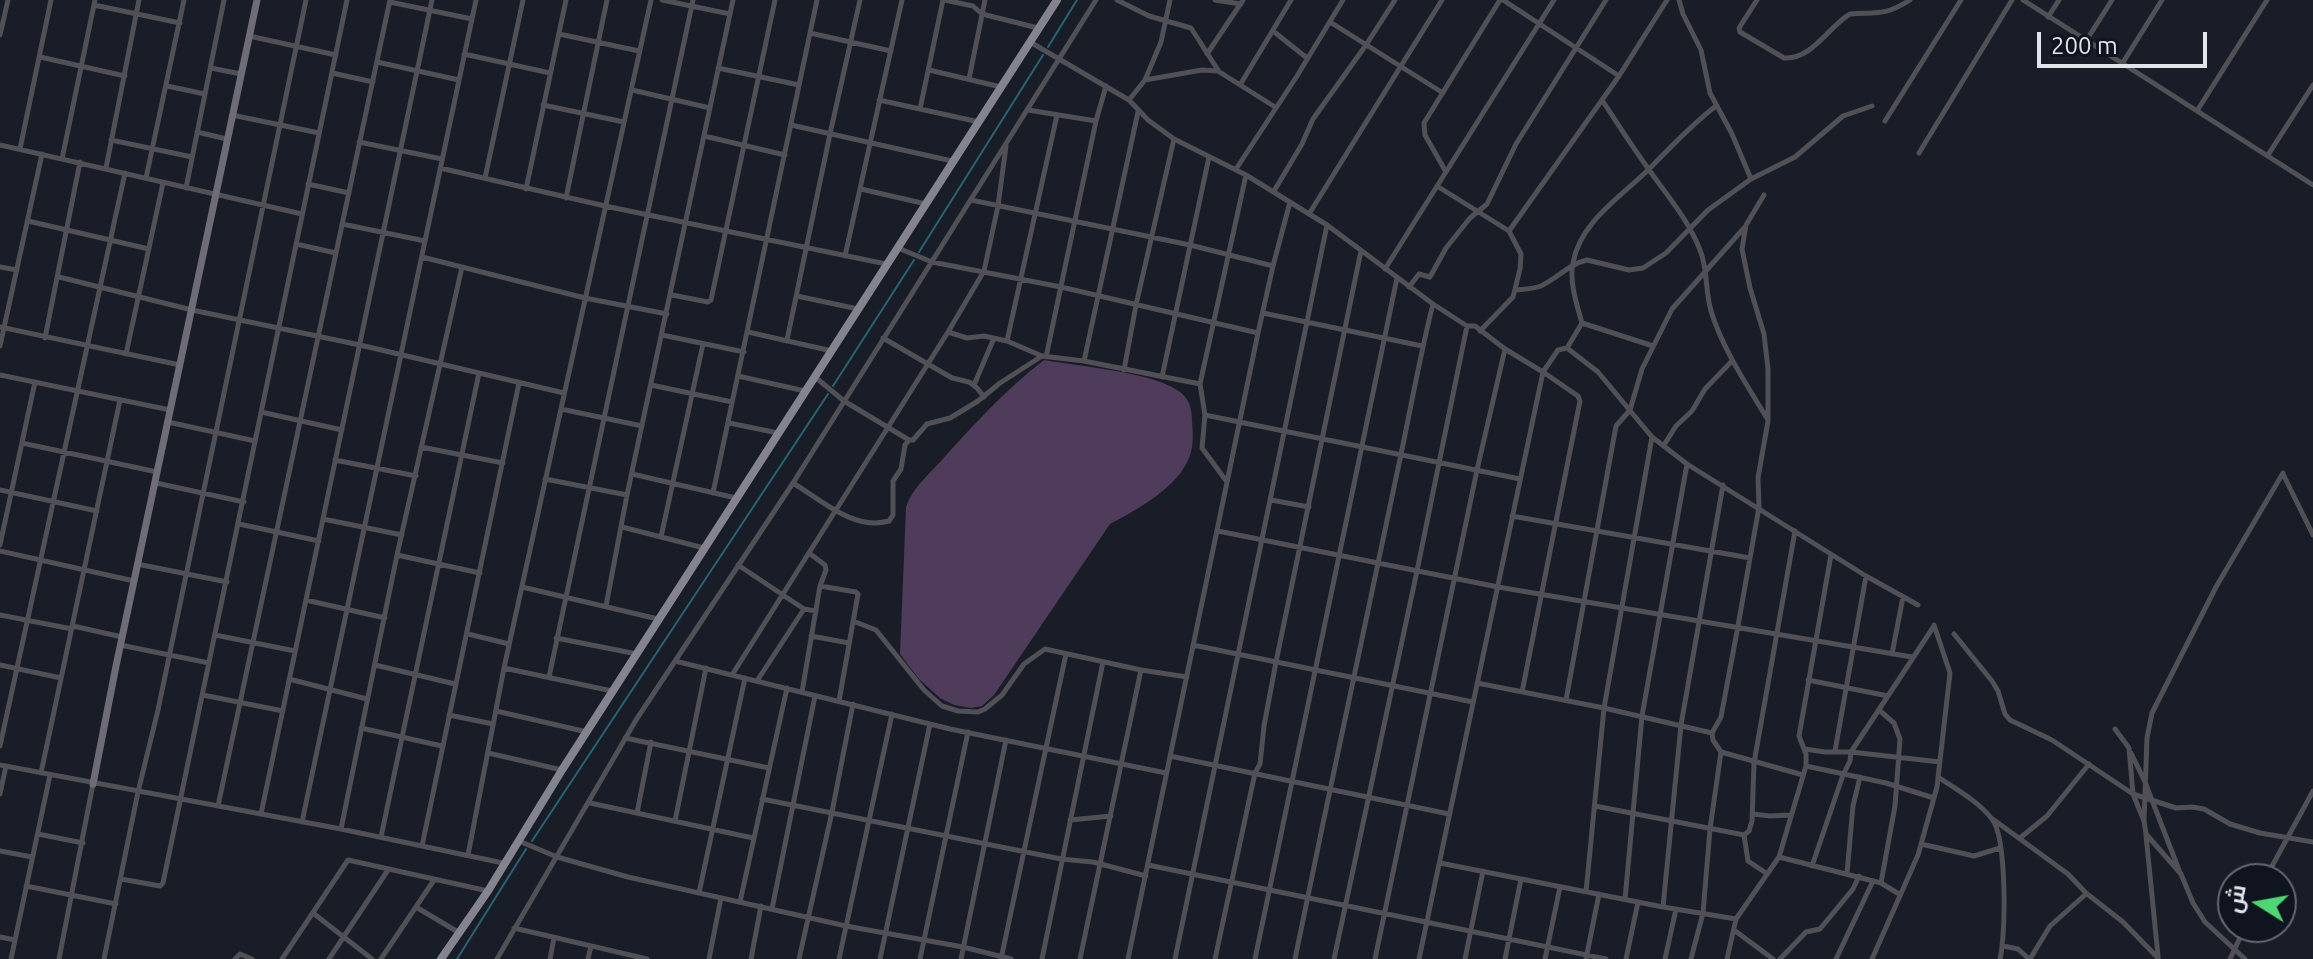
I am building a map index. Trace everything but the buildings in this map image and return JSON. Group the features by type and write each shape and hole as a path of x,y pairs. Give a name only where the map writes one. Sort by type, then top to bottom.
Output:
{"main road":[{"path":"441,959 488,891 562,770 1057,0"}],"street":[{"path":"0,35 7,0"},
{"path":"20,149 51,0"},
{"path":"106,168 139,0"},
{"path":"146,178 184,0"},
{"path":"186,188 224,0"},
{"path":"59,959 121,641 257,0"},
{"path":"104,959 306,0"},
{"path":"121,879 162,885 347,0"},
{"path":"261,814 432,0"},
{"path":"302,822 476,0"},
{"path":"485,178 523,0"},
{"path":"526,189 566,0"},
{"path":"566,198 607,0"},
{"path":"468,855 509,644 651,0"},
{"path":"662,0 692,3 730,14"},
{"path":"606,606 733,0"},
{"path":"672,295 710,301 775,0"},
{"path":"713,493 817,0"},
{"path":"787,340 860,0"},
{"path":"845,256 902,0"},
{"path":"920,109 944,0 973,6 982,14 1039,28"},
{"path":"969,79 985,0"},
{"path":"497,959 625,738 793,483 1096,0"},
{"path":"1117,0 1134,10 1191,28 1218,71 1275,107"},
{"path":"1129,100 1145,80 1161,42 1170,0"},
{"path":"1207,54 1242,2 1215,0"},
{"path":"1240,85 1291,0"},
{"path":"1236,169 1343,0"},
{"path":"1274,191 1313,119 1395,0"},
{"path":"1309,214 1442,0"},
{"path":"1446,172 1423,130 1424,123 1502,0 1619,76"},
{"path":"1385,269 1554,0"},
{"path":"1409,287 1419,274 1430,277 1446,248 1470,218 1487,204 1516,144 1606,0"},
{"path":"1509,231 1619,76 1667,0"},
{"path":"1679,0 1701,50 1710,93 1751,179"},
{"path":"1757,0 1739,28 1740,32 1789,59 1809,49 1850,14 1877,14 1893,10 1910,0"},
{"path":"1885,121 1961,0"},
{"path":"1919,153 2012,0"},
{"path":"2023,0 2313,185"},
{"path":"2048,17 2059,0"},
{"path":"2086,41 2112,0"},
{"path":"2122,64 2162,0"},
{"path":"2197,111 2267,0"},
{"path":"218,806 390,1 472,19"},
{"path":"62,159 95,2 180,23"},
{"path":"549,677 692,3"},
{"path":"1330,22 1443,93"},
{"path":"1273,31 1307,58"},
{"path":"810,33 891,51"},
{"path":"559,34 639,51"},
{"path":"249,36 336,55"},
{"path":"1030,42 1129,100 1138,111 1174,139 1236,169 1327,225 1433,304 1467,326 1475,326 1580,398 1522,692"},
{"path":"464,54 550,73"},
{"path":"40,57 125,76"},
{"path":"377,62 459,80"},
{"path":"211,68 241,74"},
{"path":"718,68 799,85"},
{"path":"929,70 1001,87"},
{"path":"1145,80 1202,70 1218,71"},
{"path":"332,73 373,82"},
{"path":"2268,155 2313,85"},
{"path":"167,86 205,94"},
{"path":"793,483 856,520 870,524 885,522 892,518 892,485 901,469 905,445 909,440 913,440 927,424 950,418 1044,357 1106,86"},
{"path":"632,90 710,108"},
{"path":"879,100 979,122"},
{"path":"1602,100 1689,229 1702,255 1712,313 1732,361 1768,421"},
{"path":"543,105 624,122"},
{"path":"1419,959 1543,372 1558,350 1567,348 1582,323 1572,265 1577,248 1612,202 1716,106"},
{"path":"1515,290 1537,288 1572,265 1587,260 1636,270 1660,258 1708,210 1751,179 1795,157 1843,116 1872,106"},
{"path":"1028,110 1096,121"},
{"path":"1084,361 1138,111"},
{"path":"232,115 319,133"},
{"path":"1007,341 1057,115"},
{"path":"791,125 953,162"},
{"path":"197,132 227,139"},
{"path":"704,136 785,155"},
{"path":"1124,370 1174,139"},
{"path":"111,140 192,157"},
{"path":"732,675 984,271 998,206 1007,141"},
{"path":"359,142 442,159"},
{"path":"0,145 302,214"},
{"path":"0,346 42,154"},
{"path":"1162,377 1209,157"},
{"path":"45,338 80,162"},
{"path":"440,168 566,198 887,264"},
{"path":"0,746 125,173"},
{"path":"1227,482 1202,448 1205,415 1200,384 1246,175"},
{"path":"126,354 163,182"},
{"path":"308,184 349,193"},
{"path":"1437,186 1509,231 1521,254 1510,302 1480,331"},
{"path":"861,189 926,204"},
{"path":"1566,700 1616,426 1630,410 1639,378 1672,309 1746,225 1764,195"},
{"path":"971,200 1190,245 1273,266"},
{"path":"1128,959 1258,333 1290,202"},
{"path":"28,221 149,249"},
{"path":"342,224 425,241"},
{"path":"1175,959 1327,225"},
{"path":"1746,225 1743,256 1767,350 1768,421 1758,478 1759,507 1738,626 1721,717 1712,733 1721,752 1803,775"},
{"path":"296,244 336,253"},
{"path":"898,248 932,262 1061,287 1258,333"},
{"path":"1215,959 1255,773 1260,764 1276,662 1361,251"},
{"path":"422,257 585,298 667,314"},
{"path":"0,267 17,270"},
{"path":"341,829 397,555 462,267"},
{"path":"59,277 564,393"},
{"path":"1255,959 1397,278"},
{"path":"797,296 859,309"},
{"path":"1295,959 1433,304"},
{"path":"1263,313 1422,346"},
{"path":"1582,323 1653,346"},
{"path":"1334,959 1467,326"},
{"path":"2,328 180,365"},
{"path":"748,332 832,351"},
{"path":"948,332 967,338 984,336 1007,341 1044,357 1084,361 1200,384"},
{"path":"662,335 744,352"},
{"path":"883,338 952,378 966,380 984,397"},
{"path":"974,385 994,338"},
{"path":"661,537 703,344"},
{"path":"1567,348 1598,372 1652,437 1687,464 1831,555 1918,605"},
{"path":"1375,959 1505,349"},
{"path":"1664,445 1676,426 1692,411 1711,380 1732,361"},
{"path":"381,837 479,373"},
{"path":"0,375 171,410"},
{"path":"738,376 806,391"},
{"path":"815,377 844,401 909,440"},
{"path":"35,382 0,548 134,581"},
{"path":"422,846 519,383"},
{"path":"651,385 733,402"},
{"path":"41,773 120,400"},
{"path":"561,409 642,426"},
{"path":"261,412 342,430"},
{"path":"1205,415 1520,479"},
{"path":"168,422 255,441"},
{"path":"728,423 779,434"},
{"path":"1586,892 1604,708 1652,437"},
{"path":"22,443 158,472"},
{"path":"421,447 503,463"},
{"path":"335,460 416,476"},
{"path":"1625,899 1642,716 1687,464"},
{"path":"2158,958 2144,821 2148,724 2160,695 2239,546 2283,473 2313,535"},
{"path":"632,474 737,499"},
{"path":"545,479 627,495"},
{"path":"156,483 244,502"},
{"path":"1663,907 1681,725 1723,485"},
{"path":"0,490 97,511"},
{"path":"1271,500 1309,507"},
{"path":"1512,516 1750,558"},
{"path":"323,519 402,535"},
{"path":"239,524 319,541"},
{"path":"622,527 704,548"},
{"path":"1218,531 1498,587 1912,657"},
{"path":"1766,873 1748,861 1744,835 1751,826 1754,763 1795,531"},
{"path":"802,692 826,567 809,553"},
{"path":"397,555 480,573"},
{"path":"1727,959 1736,919 1779,857 1806,766 1805,749 1799,736 1831,555"},
{"path":"137,564 227,582"},
{"path":"738,565 804,609 816,611"},
{"path":"1835,751 1866,576"},
{"path":"820,586 857,593 839,701"},
{"path":"522,587 658,620"},
{"path":"1892,654 1903,597"},
{"path":"306,600 385,618"},
{"path":"757,681 804,609"},
{"path":"0,615 72,627 209,663"},
{"path":"853,621 876,630 924,690 942,706 958,711 978,712 985,709 1002,695 1024,664 1045,649 1187,677"},
{"path":"1812,866 1851,752 1934,625 1950,673 1934,798 1913,869 1872,959"},
{"path":"468,634 509,644"},
{"path":"1954,634 1992,681 2010,720 2052,740 2133,794 2176,808 2204,809 2230,824 2260,833 2313,842"},
{"path":"215,635 295,651"},
{"path":"811,636 849,643"},
{"path":"556,638 637,654"},
{"path":"1193,645 1473,702"},
{"path":"1001,958 1066,654"},
{"path":"675,661 930,724 1166,773"},
{"path":"1042,959 1103,662"},
{"path":"0,665 61,678"},
{"path":"375,665 456,684"},
{"path":"504,668 613,691"},
{"path":"675,821 706,668"},
{"path":"1080,959 1141,670"},
{"path":"699,893 745,678"},
{"path":"289,679 367,699"},
{"path":"1808,680 1888,696"},
{"path":"1477,683 1712,733"},
{"path":"740,902 787,688"},
{"path":"203,695 283,711"},
{"path":"772,909 815,696"},
{"path":"799,959 853,704"},
{"path":"1879,710 1898,730 1900,757 1881,883"},
{"path":"496,711 587,732"},
{"path":"839,959 892,714"},
{"path":"449,715 493,724"},
{"path":"880,959 930,724"},
{"path":"361,728 442,746"},
{"path":"2115,729 2129,748 2145,782 2193,903 2205,922 2245,959"},
{"path":"920,959 968,732"},
{"path":"625,738 769,768"},
{"path":"961,959 1006,740"},
{"path":"637,813 651,742"},
{"path":"2129,748 2133,794 2144,821"},
{"path":"1805,749 1940,762"},
{"path":"1691,959 1703,913 1721,752"},
{"path":"488,753 562,770"},
{"path":"1170,756 1449,814"},
{"path":"2020,838 2047,816 2089,764"},
{"path":"0,794 3,766 341,829 503,863"},
{"path":"1806,766 1898,786 1934,798"},
{"path":"11,959 50,775"},
{"path":"1938,776 2058,865 2086,893 2123,922 2158,958"},
{"path":"1847,873 1853,806 1860,777"},
{"path":"2273,863 2313,791"},
{"path":"762,799 1061,859 1093,862 1146,876"},
{"path":"590,803 753,838"},
{"path":"1595,806 1744,835"},
{"path":"1753,814 1791,815"},
{"path":"1070,820 1111,816"},
{"path":"1994,820 2004,886 2000,959"},
{"path":"38,834 83,843"},
{"path":"2146,834 2181,874"},
{"path":"518,841 557,857 628,877 1011,959"},
{"path":"1921,844 1974,856 2000,848"},
{"path":"0,851 32,857"},
{"path":"1779,857 1859,876 1881,883 1899,894"},
{"path":"282,959 348,860 488,891"},
{"path":"1440,863 1736,919"},
{"path":"1148,865 1606,959"},
{"path":"329,959 388,870"},
{"path":"1465,959 1483,871"},
{"path":"1780,959 1806,932 1820,929 1853,889 1859,876"},
{"path":"1505,959 1521,879"},
{"path":"381,959 434,880"},
{"path":"1836,959 1873,881"},
{"path":"26,886 116,904"},
{"path":"1545,959 1560,887"},
{"path":"2003,946 2018,949 2029,959 2050,926 2086,893"},
{"path":"1586,957 1599,894"},
{"path":"709,959 721,898"},
{"path":"1626,959 1638,902"},
{"path":"751,959 761,906"},
{"path":"416,907 458,932"},
{"path":"1665,959 1676,909"},
{"path":"313,913 372,959"},
{"path":"514,928 647,959"},
{"path":"1734,930 1773,959"},
{"path":"0,937 15,940"},
{"path":"550,959 554,938"},
{"path":"2230,959 2238,943"},
{"path":"588,959 591,946"},
{"path":"235,959 240,954 252,959"}],"shaded area":[{"path":"1044,360 1132,374 1177,390 1187,399 1192,416 1191,453 1184,469 1166,488 1144,505 1110,524 994,695 982,706 954,705 940,698 919,679 900,654 906,507 920,483 977,421"}],"waterway":[{"path":"1048,47 1077,0"},
{"path":"919,252 1043,55"},
{"path":"833,386 914,260"},
{"path":"532,841 828,394"},
{"path":"457,959 526,849"}]}
